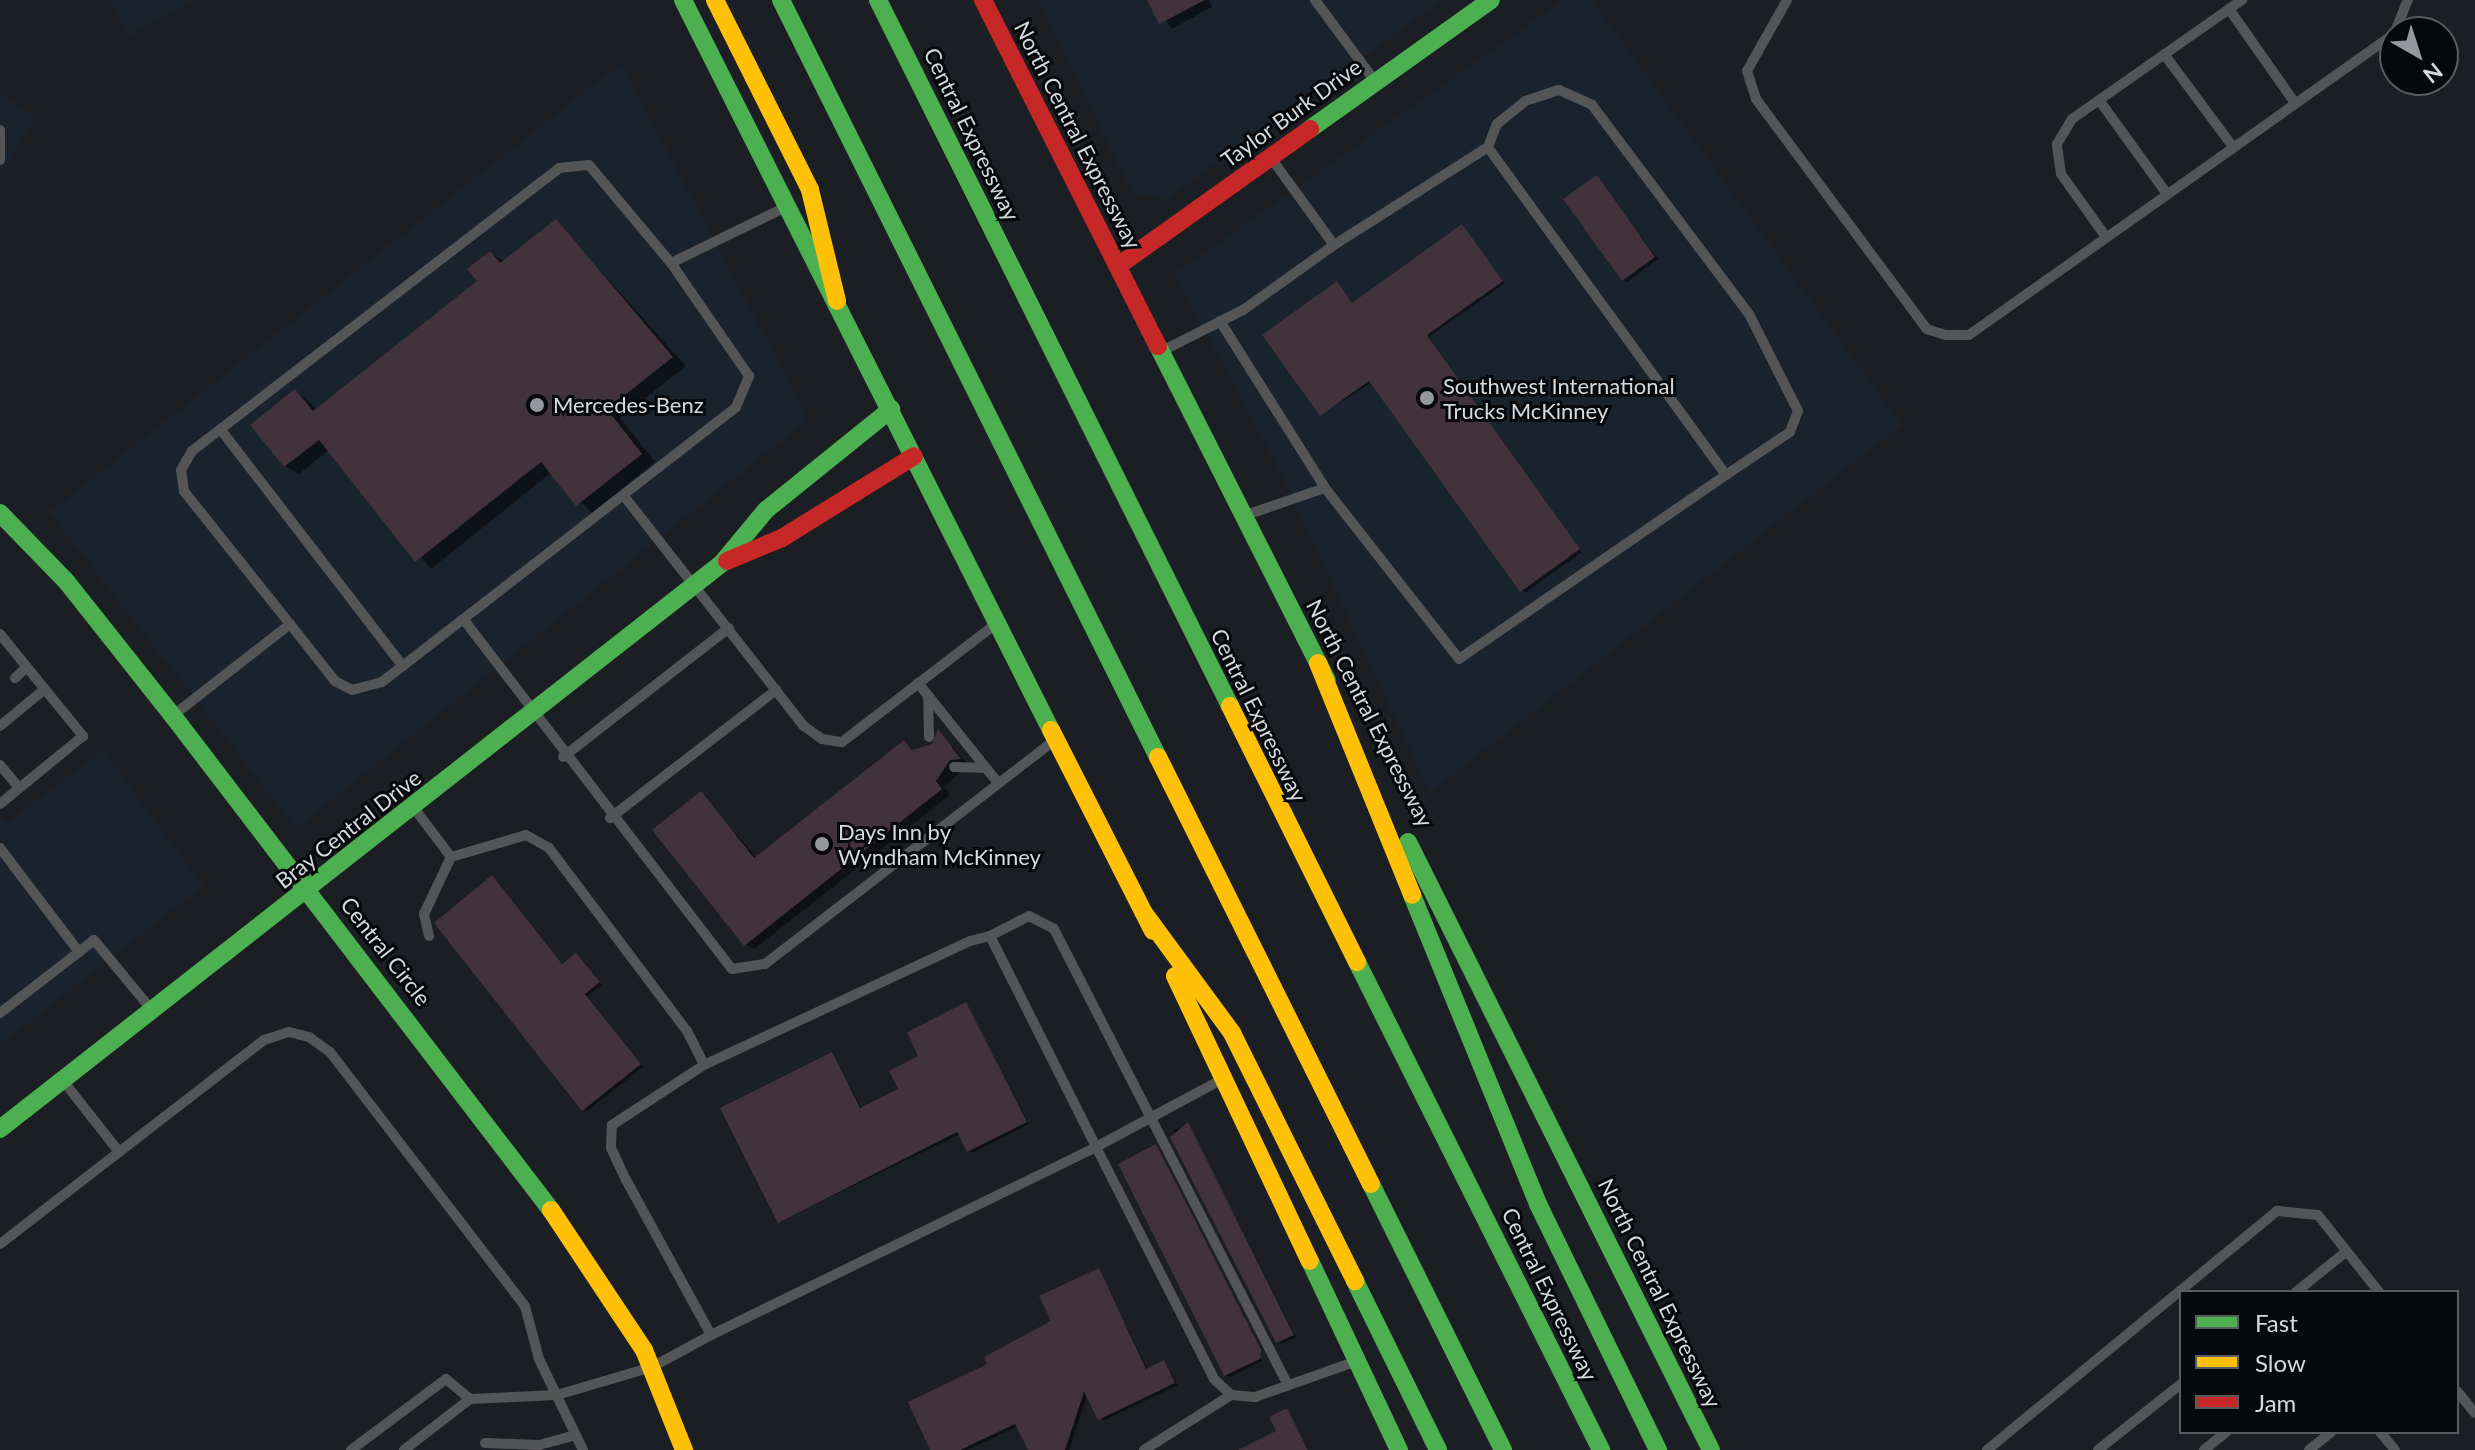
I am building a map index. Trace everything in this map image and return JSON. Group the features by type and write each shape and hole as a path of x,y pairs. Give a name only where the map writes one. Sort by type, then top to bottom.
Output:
{"main road":[{"path":"683,0 1144,913 1361,1360 1399,1450"},
{"path":"715,0 810,190 837,301"},
{"path":"781,0 1503,1450"},
{"name":"Central Expressway","path":"878,0 1601,1450"},
{"name":"North Central Expressway","path":"983,0 1164,350 1711,1450"},
{"name":"Taylor Burk Drive","path":"1118,266 1491,0"},
{"name":"Bray Central Drive","path":"0,1129 309,891 722,563 766,510 891,409"},
{"name":"Bray Central Drive","path":"722,563 782,538 914,456"},
{"name":"Central Circle","path":"0,513 66,581 173,716 587,1256 652,1367 684,1450"},
{"path":"1318,663 1538,1204 1658,1450"},
{"path":"1144,913 1232,1033 1438,1450"}],"lane":[{"path":"1315,0 1376,82"},
{"path":"1787,0 1747,71 1756,99 1927,329 1969,335 2394,34 2408,0"},
{"path":"2106,237 2061,174 2057,144 2072,119 2242,0"},
{"path":"2229,9 2295,103"},
{"path":"2164,54 2233,147"},
{"path":"1164,350 1220,321 1488,147 1497,124 1525,101 1559,90 1592,105 1700,247 1749,314 1798,411 1790,432 1459,659 1325,488 1220,321"},
{"path":"2099,100 2167,194"},
{"path":"0,130 0,160"},
{"path":"1488,147 1726,475"},
{"path":"1271,157 1334,245"},
{"path":"569,163 589,165 671,263 739,358 747,390 624,496 464,620 403,666 352,690 335,681 184,491 185,460 569,163"},
{"path":"671,263 789,205"},
{"path":"221,430 403,666"},
{"path":"1244,515 1325,488"},
{"path":"624,496 804,726 842,742 997,622"},
{"path":"464,620 530,715 724,963 749,971 1055,740"},
{"path":"173,716 290,624"},
{"path":"563,757 729,628"},
{"path":"0,634 4,648 27,667 83,736 0,804"},
{"path":"15,678 27,667"},
{"path":"918,683 998,783"},
{"path":"0,726 45,689"},
{"path":"610,818 776,690"},
{"path":"928,695 929,737"},
{"path":"0,765 19,788"},
{"path":"954,767 986,768"},
{"path":"414,807 451,857"},
{"path":"429,936 424,914 451,857 526,835 549,848 687,1031 704,1065"},
{"path":"0,848 79,952"},
{"path":"711,1335 611,1148 612,1125 704,1065 1029,916 1054,929 1147,1119 1288,1385"},
{"path":"990,936 1214,1379 1231,1395"},
{"path":"0,1013 94,940 153,1011"},
{"path":"0,1244 264,1040 289,1032 309,1037 330,1052 525,1306 557,1395 583,1450"},
{"path":"404,1450 470,1399 557,1395 652,1367 711,1335 1096,1147 1225,1078"},
{"path":"62,1081 119,1152"},
{"path":"2181,1290 2277,1211 2318,1215 2377,1290"},
{"path":"2298,1290 2347,1251"},
{"path":"1987,1450 2179,1292"},
{"path":"1144,1450 1231,1395 1255,1397 1361,1360"},
{"path":"351,1450 446,1379 470,1399"},
{"path":"2098,1450 2179,1386"},
{"path":"2459,1393 2475,1413"},
{"path":"2204,1450 2224,1434"},
{"path":"2309,1450 2329,1434"},
{"path":"2382,1434 2395,1450"},
{"path":"485,1443 539,1445 576,1435"}],"shaded area":[{"path":"110,0 194,0 129,36"},
{"path":"1038,0 1442,0 1166,200 1131,192"},
{"path":"1563,0 1592,0 1902,425 1430,793 1278,468 1174,274"},
{"path":"621,63 809,419 296,829 49,512"},
{"path":"0,94 37,118 0,171"},
{"path":"103,750 204,886 0,1045 0,815 7,823"}],"building":[{"path":"1147,0 1205,0 1159,24"},
{"path":"1597,175 1655,257 1622,281 1563,199"},
{"path":"556,219 673,357 607,409 642,454 576,506 541,462 415,562 319,440 284,467 250,425 295,389 313,411 477,281 467,269 490,251 500,263"},
{"name":"Southwest International Trucks McKinney","path":"1462,224 1503,281 1427,335 1580,549 1520,592 1369,381 1320,416 1262,335 1337,281 1352,303"},
{"name":"Days Inn by Wyndham McKinney","path":"938,729 961,759 950,760 936,781 942,789 744,946 652,830 701,791 754,858 904,740 912,750 932,744"},
{"path":"492,875 562,964 576,953 600,982 585,994 641,1064 582,1111 434,923"},
{"path":"966,1002 1027,1122 967,1152 957,1132 778,1223 720,1108 832,1052 860,1108 898,1089 889,1071 918,1056 907,1032"},
{"path":"1188,1122 1294,1335 1276,1343 1170,1137"},
{"path":"1156,1144 1261,1350 1260,1359 1224,1376 1118,1164"},
{"path":"1099,1268 1146,1369 1164,1360 1175,1383 1098,1420 1084,1392 1065,1450 1028,1450 1015,1424 960,1450 930,1450 908,1402 987,1364 984,1357 1051,1321 1039,1296"},
{"path":"1287,1408 1308,1450 1238,1450 1276,1431 1269,1417"}],"traffic: fast":[{"path":"683,0 1051,730"},
{"path":"781,0 1158,757"},
{"path":"878,0 1230,706"},
{"path":"1310,129 1491,0"},
{"path":"1158,346 1327,680"},
{"path":"0,1129 722,563 766,510 891,409"},
{"path":"0,513 66,581 173,716 551,1210"},
{"path":"1408,842 1711,1450"},
{"path":"1412,895 1538,1204 1658,1450"},
{"path":"1357,962 1601,1450"},
{"path":"1371,1184 1503,1450"},
{"path":"1310,1261 1399,1450"},
{"path":"1355,1281 1438,1450"}],"traffic: slow":[{"path":"715,0 810,190 837,301"},
{"path":"1318,663 1412,895"},
{"path":"1230,706 1357,962"},
{"path":"1051,730 1153,931"},
{"path":"1158,757 1371,1184"},
{"path":"1144,913 1232,1033 1355,1281"},
{"path":"1175,976 1310,1261"},
{"path":"551,1210 644,1350 684,1450"}],"traffic: jam":[{"path":"983,0 1158,346"},
{"path":"1118,266 1310,129"},
{"path":"727,561 782,538 914,456"}],"place":[{"name":"Southwest International Trucks McKinney","path":"1427,398"},
{"name":"Mercedes-Benz","path":"537,405"},
{"name":"Days Inn by Wyndham McKinney","path":"822,844"}]}
